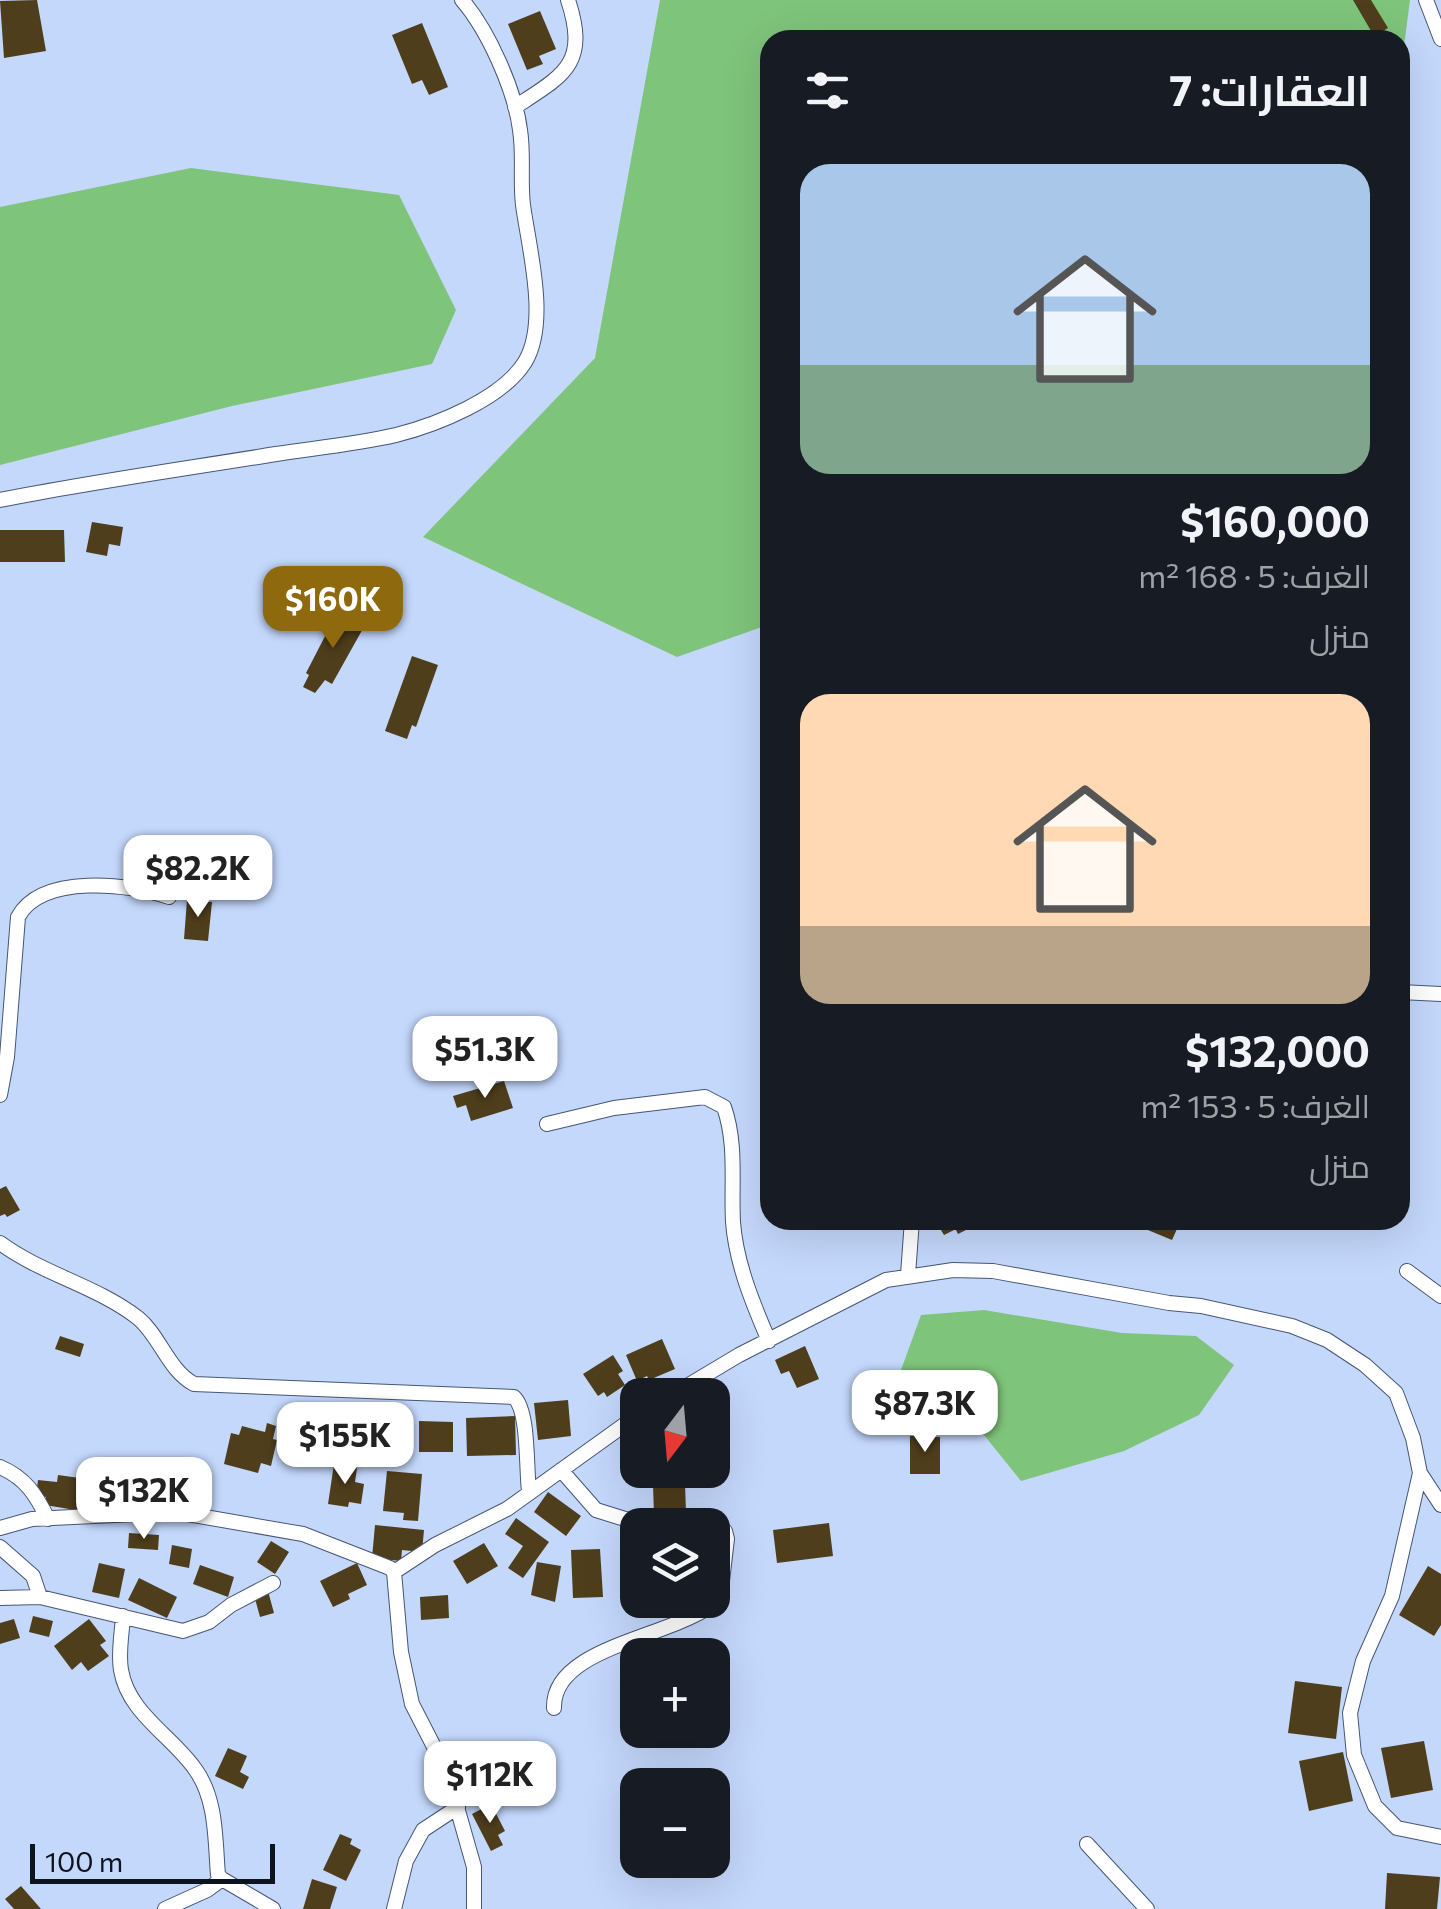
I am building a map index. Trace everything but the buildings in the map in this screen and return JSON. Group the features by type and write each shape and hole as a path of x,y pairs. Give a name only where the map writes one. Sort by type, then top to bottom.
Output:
{"street":[{"path":"0,500 397,434 473,406 508,382 524,364 531,348 536,308 522,202 520,130 514,106 475,15 462,0"},
{"path":"514,106 562,75 577,48 568,0"},
{"path":"1426,0 1441,39"},
{"path":"0,1094 7,1057 16,942 20,913 26,905 51,892 90,886 142,888 169,897"},
{"path":"0,932 16,942"},
{"path":"1410,992 1441,994"},
{"path":"547,1124 614,1108 705,1097 724,1107 731,1126 734,1226 750,1298 769,1341"},
{"path":"908,1276 911,1230"},
{"path":"0,1243 137,1318 194,1384 514,1397 523,1407 525,1418 529,1490"},
{"path":"703,1378 886,1280 908,1276 953,1270 994,1272 1200,1306 1292,1326 1327,1340 1365,1366 1396,1393 1413,1438 1420,1473 1441,1505"},
{"path":"1407,1271 1441,1296"},
{"path":"394,1572 435,1545 507,1509 620,1428"},
{"path":"0,1467 29,1486 48,1519"},
{"path":"560,1470 596,1510 620,1518"},
{"path":"1420,1473 1392,1596 1363,1661 1350,1713 1354,1756 1374,1806 1397,1828 1441,1837"},
{"path":"0,1528 48,1519 176,1512 303,1534 364,1556 394,1572"},
{"path":"0,1547 33,1576 40,1597"},
{"path":"394,1572 401,1652 412,1704 447,1772 458,1807 474,1867 474,1909"},
{"path":"0,1598 40,1597 184,1631 209,1622 231,1604 273,1584"},
{"path":"123,1616 120,1668 126,1688 141,1711 196,1770 213,1808 218,1875 273,1909"},
{"path":"554,1708 554,1698 564,1678 585,1660 694,1618"},
{"path":"394,1909 406,1861 424,1830 458,1807"},
{"path":"1087,1844 1147,1909"},
{"path":"165,1909 222,1879"}],"green space":[{"path":"660,0 1410,0 1406,30 760,30 760,628 677,657 423,537 595,358"},
{"path":"191,168 399,195 456,310 432,364 232,406 0,465 0,207"},
{"path":"984,1310 1122,1333 1196,1336 1234,1365 1199,1415 1124,1451 1021,1481 984,1435 939,1411 901,1370 921,1315"}]}
